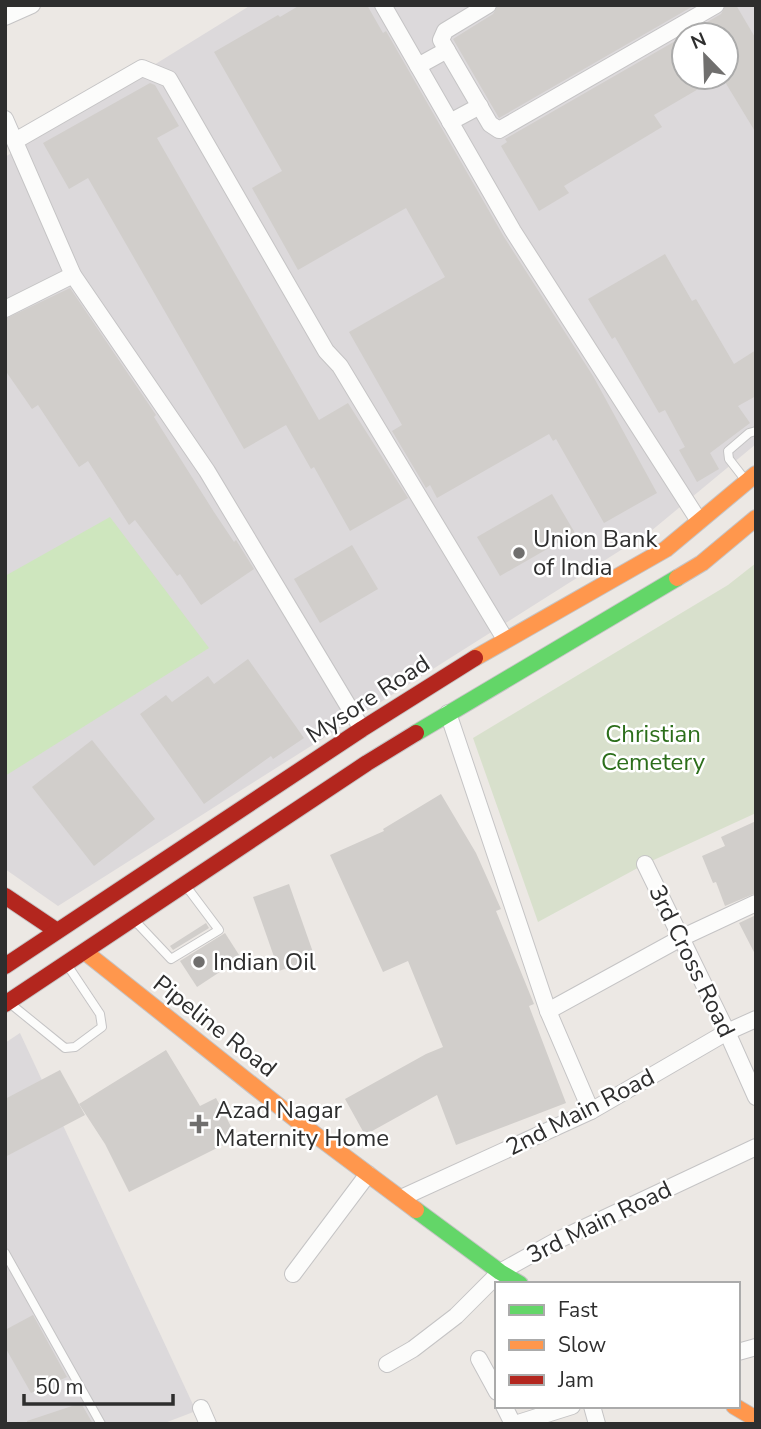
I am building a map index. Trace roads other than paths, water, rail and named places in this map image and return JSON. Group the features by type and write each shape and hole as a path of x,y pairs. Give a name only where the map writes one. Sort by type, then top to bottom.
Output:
{"main road":[{"name":"Mysore Road","path":"5,966 362,729 505,639 666,549 751,478"},
{"path":"6,1003 368,763 702,564 756,518"},
{"path":"5,895 57,931"},
{"name":"Pipeline Road","path":"85,952 368,1174 517,1282"},
{"path":"737,1408 756,1419"}],"street":[{"path":"5,17 32,5"},
{"path":"383,5 513,231 699,521"},
{"path":"488,5 445,32 441,40 494,128 499,130 507,128 716,5"},
{"path":"418,66 447,50"},
{"path":"15,141 142,68 169,79 326,351 340,366 505,639"},
{"path":"450,122 480,106"},
{"path":"6,123 73,275 207,471 362,729"},
{"path":"5,309 73,275"},
{"path":"448,713 548,1011 591,1111"},
{"name":"3rd Cross Road","path":"645,864 756,1097"},
{"path":"548,1011 681,938 756,903"},
{"name":"2nd Main Road","path":"401,1198 591,1111 727,1032 756,1019"},
{"name":"3rd Main Road","path":"387,1364 413,1349 456,1316 500,1272 554,1242 756,1147"},
{"path":"293,1274 368,1174"},
{"path":"479,1359 495,1388"},
{"path":"201,1408 208,1424"},
{"path":"505,1408 514,1424 566,1408"}],"lane":[{"path":"751,478 729,459 728,451 749,433 756,431"},
{"path":"134,919 171,959 219,930 185,885"},
{"path":"6,1003 65,1048 75,1047 102,1027 100,1014 66,964"},
{"path":"5,1253 101,1424"}],"place":[{"name":"Union Bank of India","path":"519,553"},
{"name":"Indian Oil","path":"199,962"},
{"name":"Azad Nagar Maternity Home","path":"199,1124"}],"park label":[{"name":"Christian Cemetery","path":"653,748"}]}
